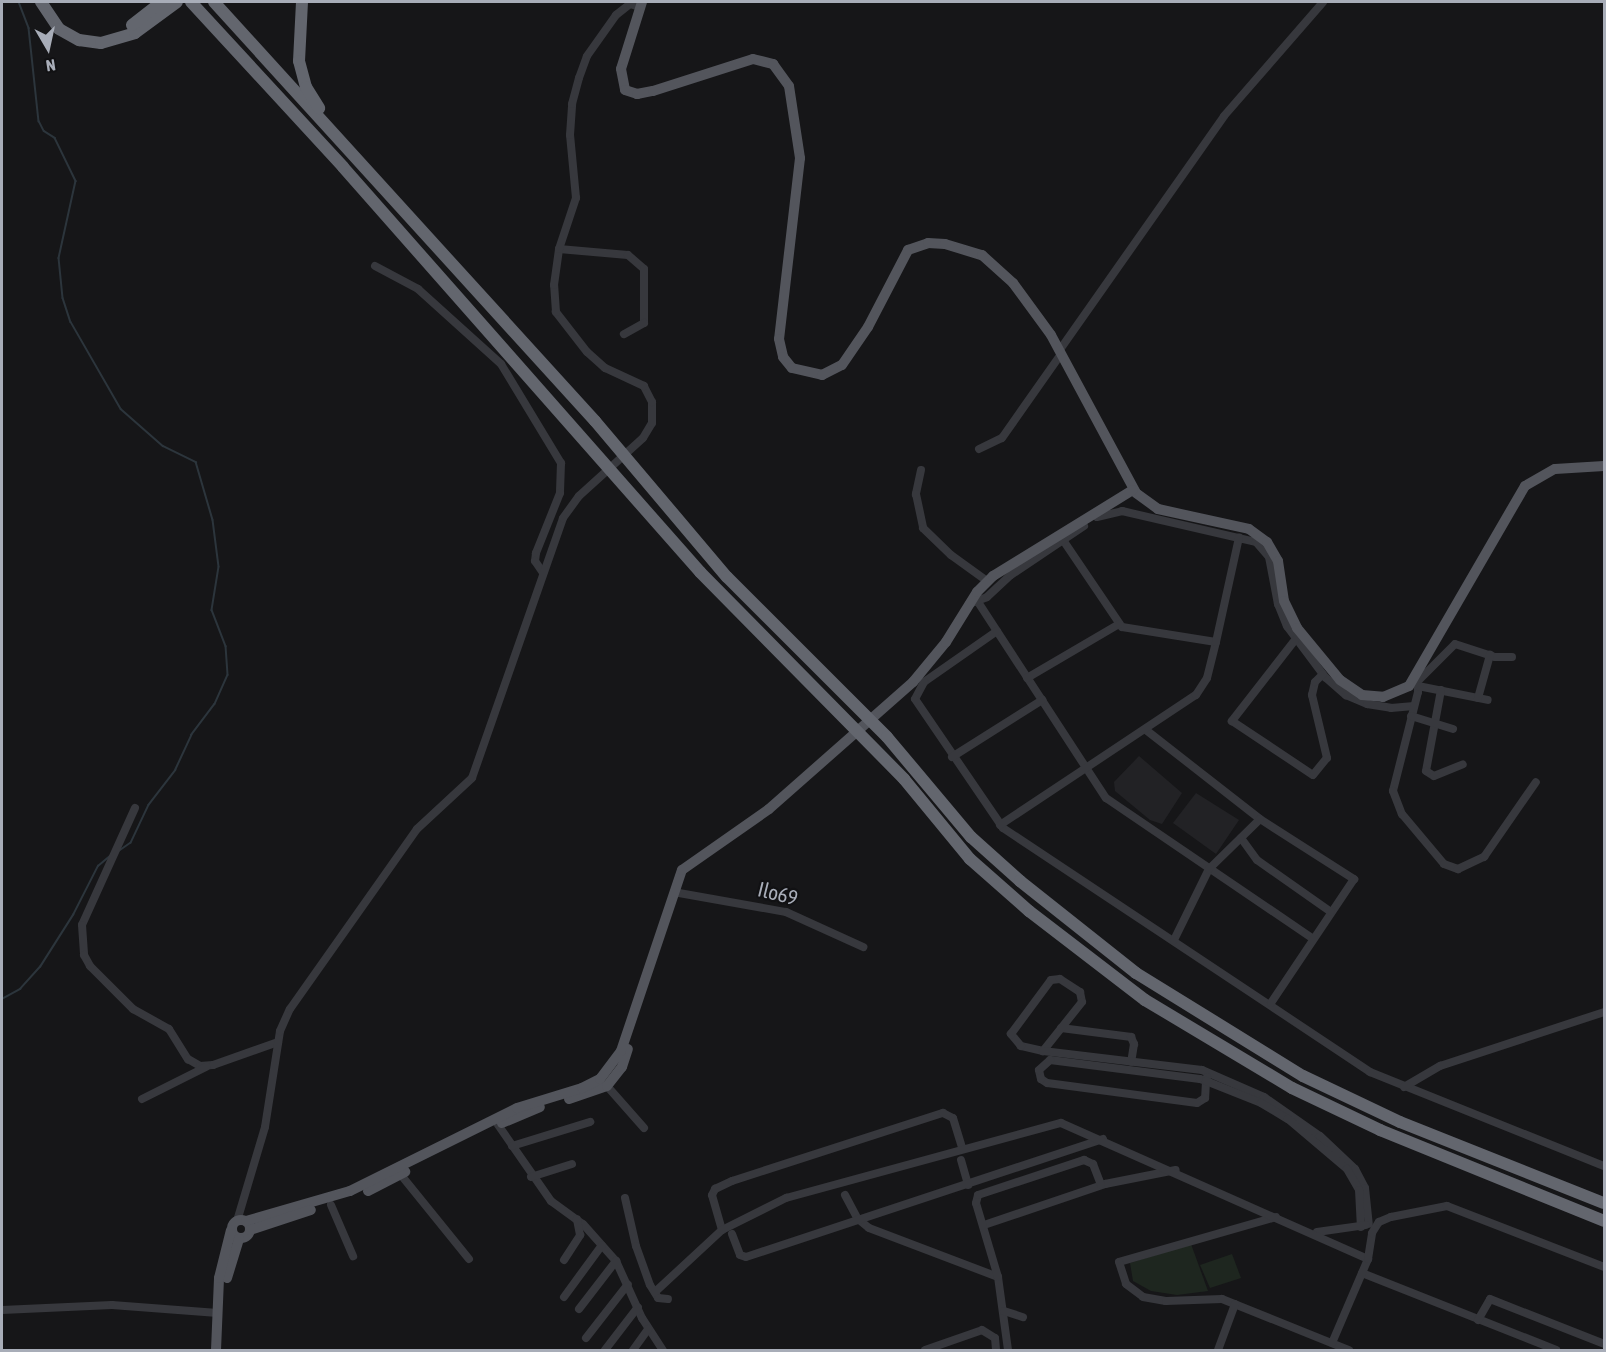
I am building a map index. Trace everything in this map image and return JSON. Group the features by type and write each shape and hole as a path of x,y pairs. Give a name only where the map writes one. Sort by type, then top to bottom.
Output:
{"highway":[{"path":"41,2 59,29 79,40 101,43 135,33 177,2"},
{"path":"49,2 63,23 97,36 126,29 161,2"},
{"path":"191,2 343,167 700,572 904,779 970,859 1029,911 1145,999 1292,1088 1401,1140 1605,1221"},
{"path":"214,2 628,458 727,577 888,737 971,837 1058,913 1178,1002 1304,1076 1400,1122 1605,1203"},
{"path":"302,2 298,48 302,76 312,100 354,155"}],"main road":[{"path":"641,4 620,77 622,87 630,93 653,91 753,59 773,64 785,75 800,139 779,339 783,357 792,368 822,375 842,365 868,327 902,258 916,246 928,243 965,248 999,268 1028,301 1060,352 1133,490 1158,509 1249,529 1267,542 1278,561 1284,601 1297,628 1321,661 1350,689 1362,695 1383,697 1401,691 1418,681 1505,515 1525,486 1556,469 1605,465"},
{"path":"216,1350 221,1266 241,1226 350,1191 496,1122 588,1086 615,1063 677,878 693,861 759,818 819,767 896,695 936,656 987,581 1133,490"},
{"path":"241,1226 332,1205 400,1174 496,1122 606,1086 624,1062 679,893 693,861"},
{"path":"222,1350 228,1269 239,1239 241,1226"}],"street":[{"path":"979,449 1002,438 1224,116 1323,2"},
{"path":"241,1226 265,1128 278,1042 290,1009 417,829 472,778 563,518 587,488 643,438 653,414 645,386 597,362 556,312 554,285 559,249 576,198 570,135 572,104 579,78 587,56 616,15 630,4 641,4"},
{"path":"559,249 628,255 644,269 645,322 624,334"},
{"path":"375,266 418,289 501,364 561,463 560,494 536,553 535,561 543,573"},
{"path":"921,471 916,494 923,528 951,555 987,581"},
{"path":"1312,938 1109,801 997,631 974,603 1099,516 1116,511 1239,537 1256,542 1266,552 1280,612 1295,640 1323,674 1346,695 1367,704 1391,708 1414,706"},
{"path":"1000,825 1196,695 1207,678 1239,537"},
{"path":"1063,540 1119,624 1130,630 1151,629 1216,642"},
{"path":"1027,678 1119,624"},
{"path":"997,631 924,682 916,694 916,703 1000,825 1271,1003 1370,1072 1605,1166"},
{"path":"1295,640 1232,721 1313,775 1327,758 1312,695 1315,682 1323,674"},
{"path":"1512,657 1490,656 1455,644 1418,681 1414,706 1394,778 1394,797 1402,814 1447,867 1467,867 1491,851 1536,782"},
{"path":"1418,681 1441,690 1483,699 1490,656"},
{"path":"1441,690 1426,758 1427,774 1434,776 1463,764"},
{"path":"952,757 1041,700"},
{"path":"1411,716 1453,729"},
{"path":"1146,730 1260,819 1354,879 1312,938 1271,1003"},
{"path":"135,808 82,925 84,955 133,1009 169,1029 188,1059 209,1065"},
{"path":"1174,940 1209,869 1260,819"},
{"path":"1241,838 1257,860 1331,912"},
{"name":"Ilo69","path":"679,893 786,912 863,947"},
{"path":"1043,1051 1082,996 1055,978 1011,1034 1021,1046 1043,1051 1131,1062 1207,1077 1278,1106 1342,1155 1363,1183 1365,1225"},
{"path":"1404,1087 1440,1066 1605,1012"},
{"path":"1061,1028 1131,1037 1134,1042 1131,1062"},
{"path":"142,1099 209,1065 278,1042"},
{"path":"1050,1060 1207,1077 1205,1098 1197,1103 1047,1083 1039,1073 1043,1063 1050,1060"},
{"path":"606,1086 644,1128"},
{"path":"722,1230 713,1198 715,1189 832,1146 944,1113 953,1118 962,1148"},
{"path":"496,1122 531,1177 555,1204 577,1219 616,1261 648,1329 662,1350"},
{"path":"512,1146 590,1122"},
{"path":"655,1292 722,1230 786,1198 858,1181 962,1148 1061,1123 1176,1170 1368,1259"},
{"path":"732,1234 740,1255 746,1257 1103,1139"},
{"path":"961,1160 968,1185"},
{"path":"1008,1350 998,1277 976,1203 982,1193 1084,1160 1093,1164 1101,1185"},
{"path":"531,1177 572,1164"},
{"path":"984,1225 1101,1185 1176,1170"},
{"path":"400,1174 469,1259"},
{"path":"845,1196 858,1220 869,1228 998,1277"},
{"path":"625,1198 636,1246 655,1292 658,1298 668,1299"},
{"path":"332,1205 353,1256"},
{"path":"1307,1231 1346,1230 1443,1206 1605,1267"},
{"path":"1276,1217 1119,1262 1126,1284 1143,1297 1166,1301 1210,1297 1235,1304 1349,1350"},
{"path":"564,1260 580,1235 577,1219"},
{"path":"1332,1343 1368,1259 1372,1233 1382,1220"},
{"path":"1344,1247 1346,1230"},
{"path":"564,1297 602,1245"},
{"path":"579,1309 616,1261"},
{"path":"1362,1273 1556,1350"},
{"path":"586,1338 628,1284"},
{"path":"1478,1320 1491,1299 1602,1346"},
{"path":"1218,1350 1235,1304"},
{"path":"2,1310 111,1305 218,1312"},
{"path":"605,1350 638,1307"},
{"path":"1004,1311 1023,1317"},
{"path":"633,1350 648,1329"},
{"path":"925,1350 982,1330 992,1334 994,1350"}],"shaded area":[{"path":"1139,756 1182,793 1162,824 1150,820 1115,791 1114,782"},
{"path":"1196,793 1239,820 1216,854 1173,823"},
{"path":"1191,1244 1208,1291 1177,1295 1151,1291 1133,1281 1130,1263"},
{"path":"1232,1254 1241,1278 1210,1288 1200,1265"}],"waterway":[{"path":"19,2 29,28 39,121 44,131 55,138 76,181 59,258 63,298 71,322 121,409 163,446 196,462 213,520 219,567 212,610 226,646 228,675 215,704 192,735 176,770 149,805 131,843 118,852"},
{"path":"2,999 20,989 40,967 73,915 98,866 111,855"}]}
